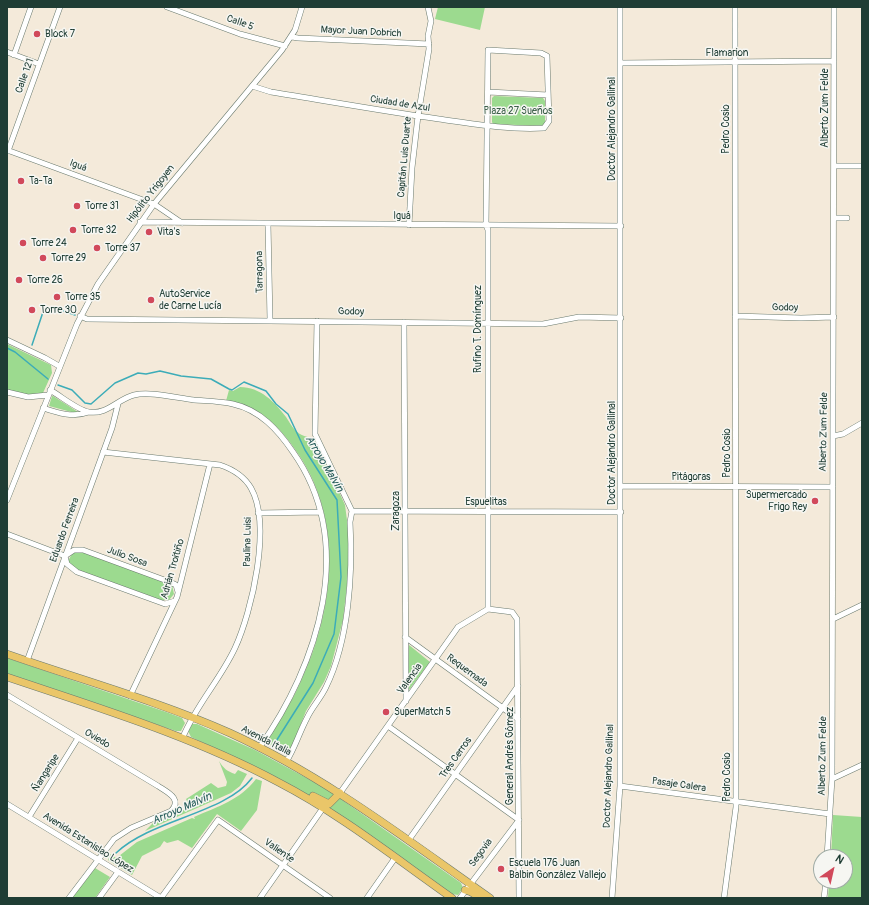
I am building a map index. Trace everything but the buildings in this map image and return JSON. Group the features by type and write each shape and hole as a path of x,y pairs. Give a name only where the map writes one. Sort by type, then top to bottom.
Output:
{"main road":[{"name":"Avenida Italia","path":"7,654 191,718 259,748 340,793 490,898"},
{"path":"7,677 183,737 231,758 294,790 323,808 452,898"},
{"path":"294,790 306,792 326,804 333,801 340,793"},
{"path":"466,890 481,898"}],"street":[{"path":"14,55 31,7"},
{"name":"Calle 121","path":"8,150 60,7"},
{"name":"Calle 5","path":"167,7 240,34 285,46"},
{"name":"Hipólito Yrigoyen","path":"7,500 80,316 105,273 154,204 285,46 292,36 302,7"},
{"name":"Capitán Luis Duarte","path":"409,225 412,168 429,44 428,36 431,20 428,7"},
{"name":"Doctor Alejandro Gallinal","path":"612,898 620,786 620,7"},
{"name":"Pedro Cosio","path":"724,898 736,802 735,7"},
{"name":"Alberto Zum Felde","path":"828,849 832,779 834,7"},
{"name":"Mayor Juan Dobrich","path":"292,36 298,38 429,44"},
{"name":"Rufino T. Domínguez","path":"488,609 488,230 486,225 488,50 545,54 548,60 548,95"},
{"path":"7,52 39,64"},
{"name":"Flamarion","path":"620,63 834,61"},
{"name":"Ciudad de Azul","path":"252,86 271,92 418,116 487,126 540,129 547,127 549,121 548,95"},
{"path":"488,92 548,95"},
{"name":"Iguá","path":"8,150 154,204 183,223"},
{"path":"834,166 862,166"},
{"path":"165,223 168,213"},
{"path":"834,218 847,218"},
{"name":"Iguá","path":"140,222 621,226"},
{"name":"Tarragona","path":"268,224 270,320"},
{"name":"Godoy","path":"80,316 87,318 543,324 579,318 621,318"},
{"name":"Godoy","path":"736,316 801,318 834,317"},
{"path":"286,762 293,750 306,719 326,688 333,671 344,628 349,596 350,522 352,511 315,434 317,321"},
{"name":"Zaragoza","path":"404,322 406,701"},
{"path":"7,340 59,366"},
{"path":"7,392 28,397 49,393 89,412"},
{"path":"43,408 77,415 89,412 104,411 129,397 143,394 234,404 258,415 280,434 302,465 311,483 320,512 325,537 326,560 321,618 312,648 298,682 259,748"},
{"name":"Eduardo Ferreira","path":"27,661 114,421 118,404"},
{"path":"104,411 112,416 114,421"},
{"path":"833,436 843,434 862,423"},
{"name":"Paulina Luisi","path":"103,452 210,464 227,468 244,480 253,493 258,514 258,565 246,622 227,664 191,718 183,737"},
{"name":"Adrián Troitiño","path":"130,696 175,601 210,464"},
{"name":"Pitágoras","path":"621,486 833,487"},
{"name":"Espuelitas","path":"352,511 621,512"},
{"path":"258,514 320,512"},
{"path":"7,534 65,556 67,564 77,572 165,604 175,601"},
{"name":"Julio Sosa","path":"65,556 74,550 82,550 170,582 176,585 178,592"},
{"path":"833,619 862,605"},
{"name":"General Andrés Gómez","path":"488,609 512,612 515,614 517,619 519,898"},
{"name":"Valencia","path":"340,793 458,627 488,609"},
{"name":"Requemada","path":"405,637 518,720"},
{"name":"Tres Cerros","path":"408,841 518,685"},
{"name":"Oviedo","path":"7,695 174,797 176,801 175,807 172,811 123,832 110,843 97,860"},
{"path":"388,726 519,820"},
{"name":"Ñangaripe","path":"29,817 78,738"},
{"path":"832,779 862,764"},
{"name":"Pasaje Calera","path":"620,786 830,814"},
{"name":"Avenida Estanislao López","path":"7,804 161,898"},
{"path":"260,898 323,808"},
{"name":"Valiente","path":"161,898 218,820 330,898"},
{"name":"Segovia","path":"460,898 519,820"},
{"path":"367,898 395,858"},
{"path":"69,898 97,860"},
{"path":"99,898 118,872"}],"green space":[{"path":"438,7 485,7 480,30 435,19"},
{"name":"Plaza 27 Sueños","path":"494,96 543,98 545,101 545,123 542,126 493,124 492,98"},
{"path":"7,344 51,365 52,373 43,393 31,395 7,390"},
{"path":"240,387 254,390 266,396 282,411 297,432 315,439 345,505 348,528 348,576 343,620 331,666 324,682 306,711 291,749 288,752 284,752 268,744 267,741 297,689 312,654 321,625 327,596 329,567 328,538 323,509 313,481 292,444 268,419 259,413 238,404 226,401 229,390 233,391"},
{"path":"52,396 78,412 75,413 49,406"},
{"path":"77,550 172,585 174,594 169,600 161,600 72,568 68,561 73,552"},
{"path":"409,645 430,662 409,690 407,689"},
{"path":"7,658 166,712 182,718 185,723 181,731 176,731 7,674"},
{"path":"192,724 197,724 255,750 325,788 461,883 463,888 458,895 452,894 282,780 191,737 188,731"},
{"path":"219,761 224,768 230,772 235,774 238,770 247,774 240,786 231,793 145,831 153,823 190,807 186,799 211,783 218,788 226,786 227,782"},
{"path":"256,779 262,781 257,810 241,831 217,814 192,848 178,840 167,843 164,841 160,847 142,856 132,875 108,860 109,857 105,859 109,853 119,860 121,857 119,856 137,842 192,818 195,819 194,817 228,802 243,792"},
{"path":"833,815 862,817 862,898 828,898 829,889 853,889 853,849 831,849"},
{"path":"95,868 110,877 95,898 72,898"}],"waterway":[{"path":"53,307 75,315"},
{"path":"32,345 43,312"},
{"name":"Arroyo Malvín","path":"7,348 15,352 48,379"},
{"name":"Arroyo Malvín","path":"58,385 72,390 85,403 91,404 115,383 138,373 146,374 160,371 181,376 211,379 232,390 244,382 266,391 276,404 288,414 305,450 337,500 341,577 334,634 313,683 273,746"},
{"name":"Arroyo Malvín","path":"116,853 131,841 149,832 207,809 224,800 240,790 252,778"}],"place":[{"name":"Block 7","path":"37,34"},
{"name":"Ta-Ta","path":"21,181"},
{"name":"Torre 31","path":"77,206"},
{"name":"Torre 32","path":"73,230"},
{"name":"Vita's","path":"149,232"},
{"name":"Torre 24","path":"23,243"},
{"name":"Torre 37","path":"97,248"},
{"name":"Torre 29","path":"43,258"},
{"name":"Torre 26","path":"19,280"},
{"name":"Torre 35","path":"57,297"},
{"name":"AutoService de Carne Lucía","path":"151,300"},
{"name":"Torre 30","path":"32,310"},
{"name":"Supermercado Frigo Rey","path":"815,501"},
{"name":"SuperMatch 5","path":"386,712"},
{"name":"Escuela 176 Juan Balbin González Vallejo","path":"501,869"}]}
